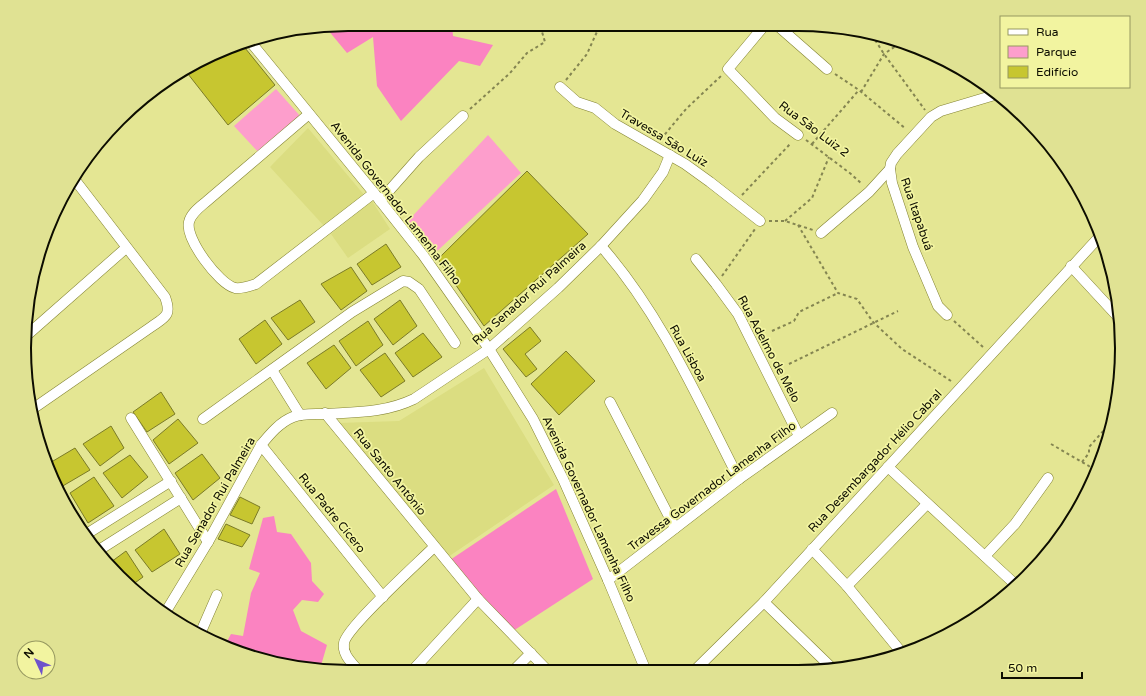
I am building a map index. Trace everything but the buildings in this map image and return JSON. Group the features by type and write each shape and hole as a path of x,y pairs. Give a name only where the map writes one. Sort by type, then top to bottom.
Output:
{"street":[{"path":"728,69 760,31"},
{"path":"784,31 827,69"},
{"name":"Avenida Governador Lamenha Filho","path":"254,46 423,255 489,349 533,419 563,479 643,665"},
{"name":"Rua São Luiz 2","path":"728,69 775,118 798,135"},
{"name":"Travessa São Luiz","path":"560,87 577,102 595,108 615,124 685,164 760,221"},
{"name":"Rua Itapabuá","path":"947,316 938,306 914,247 892,183 890,169 898,154 931,117 941,111 991,97"},
{"path":"309,114 206,201 192,215 189,223 194,244 204,259 225,282 235,288 256,284 266,275 377,197 463,116"},
{"name":"Rua Senador Rui Palmeira","path":"167,608 208,542 261,445 270,433 297,411 325,414 387,409 402,405 489,349 558,288 601,246 654,186 663,172 670,155"},
{"path":"821,233 869,192 890,169"},
{"path":"36,406 164,318 168,313 169,306 165,297 77,183"},
{"name":"Rua Desembargador Hélio Cabral","path":"700,665 764,602 1096,240"},
{"name":"Rua Lisboa","path":"601,246 620,268 657,324 680,364 739,479"},
{"path":"32,331 126,248"},
{"name":"Rua Adelmo de Melo","path":"696,259 738,314 799,436"},
{"path":"1071,266 1112,308"},
{"path":"203,419 352,312 403,281 409,282 418,289 455,343"},
{"path":"272,370 297,411"},
{"path":"610,402 675,528"},
{"name":"Travessa Governador Lamenha Filho","path":"608,580 739,479 832,413"},
{"name":"Rua Santo Antônio","path":"325,414 478,599 542,665"},
{"path":"131,418 208,542"},
{"name":"Rua Padre Cícero","path":"261,445 383,596"},
{"path":"888,467 1012,581"},
{"path":"985,556 1015,524 1048,478"},
{"path":"90,532 171,481"},
{"path":"103,548 181,498"},
{"path":"847,586 927,504"},
{"path":"354,665 346,655 344,642 346,636 383,596 434,547"},
{"path":"812,549 847,586 898,649"},
{"path":"202,629 217,595"},
{"path":"418,665 478,599"},
{"path":"764,602 826,663"},
{"path":"519,665 531,653"}],"path":[{"path":"463,116 510,73 527,53 545,42 542,31"},
{"path":"560,87 587,54 597,31"},
{"path":"876,41 931,117"},
{"path":"812,144 860,91 884,54 895,46"},
{"path":"656,147 686,109 728,69"},
{"path":"827,69 860,91 914,136"},
{"path":"736,202 798,135"},
{"name":"Rua São Luiz 2","path":"798,135 851,174 869,192"},
{"path":"785,221 812,198 829,157"},
{"path":"716,284 760,221 785,221 821,233"},
{"path":"798,225 838,293 856,299 873,322 902,349 951,381"},
{"path":"772,331 794,321 799,312 838,293"},
{"path":"789,364 898,311"},
{"path":"947,316 991,354"},
{"path":"1082,462 1089,453 1089,447 1104,430"},
{"path":"1051,444 1089,466 1091,469"}],"shaded area":[{"path":"453,31 453,36 493,45 480,66 459,61 401,121 377,86 373,37 347,53 330,32"},
{"path":"308,128 365,196 325,227 270,167"},
{"path":"372,201 390,229 348,258 331,234"},
{"path":"484,368 554,485 448,557 338,423 399,421"},
{"path":"556,489 593,579 513,631 450,560"},
{"path":"274,516 277,532 291,534 311,563 312,581 324,594 318,602 302,600 293,610 301,631 327,645 322,663 286,659 227,641 231,634 243,636 251,593 260,573 249,569 263,518"}],"green space":[{"path":"276,89 301,117 260,154 234,126"},
{"path":"488,135 521,173 434,254 407,222"}]}
